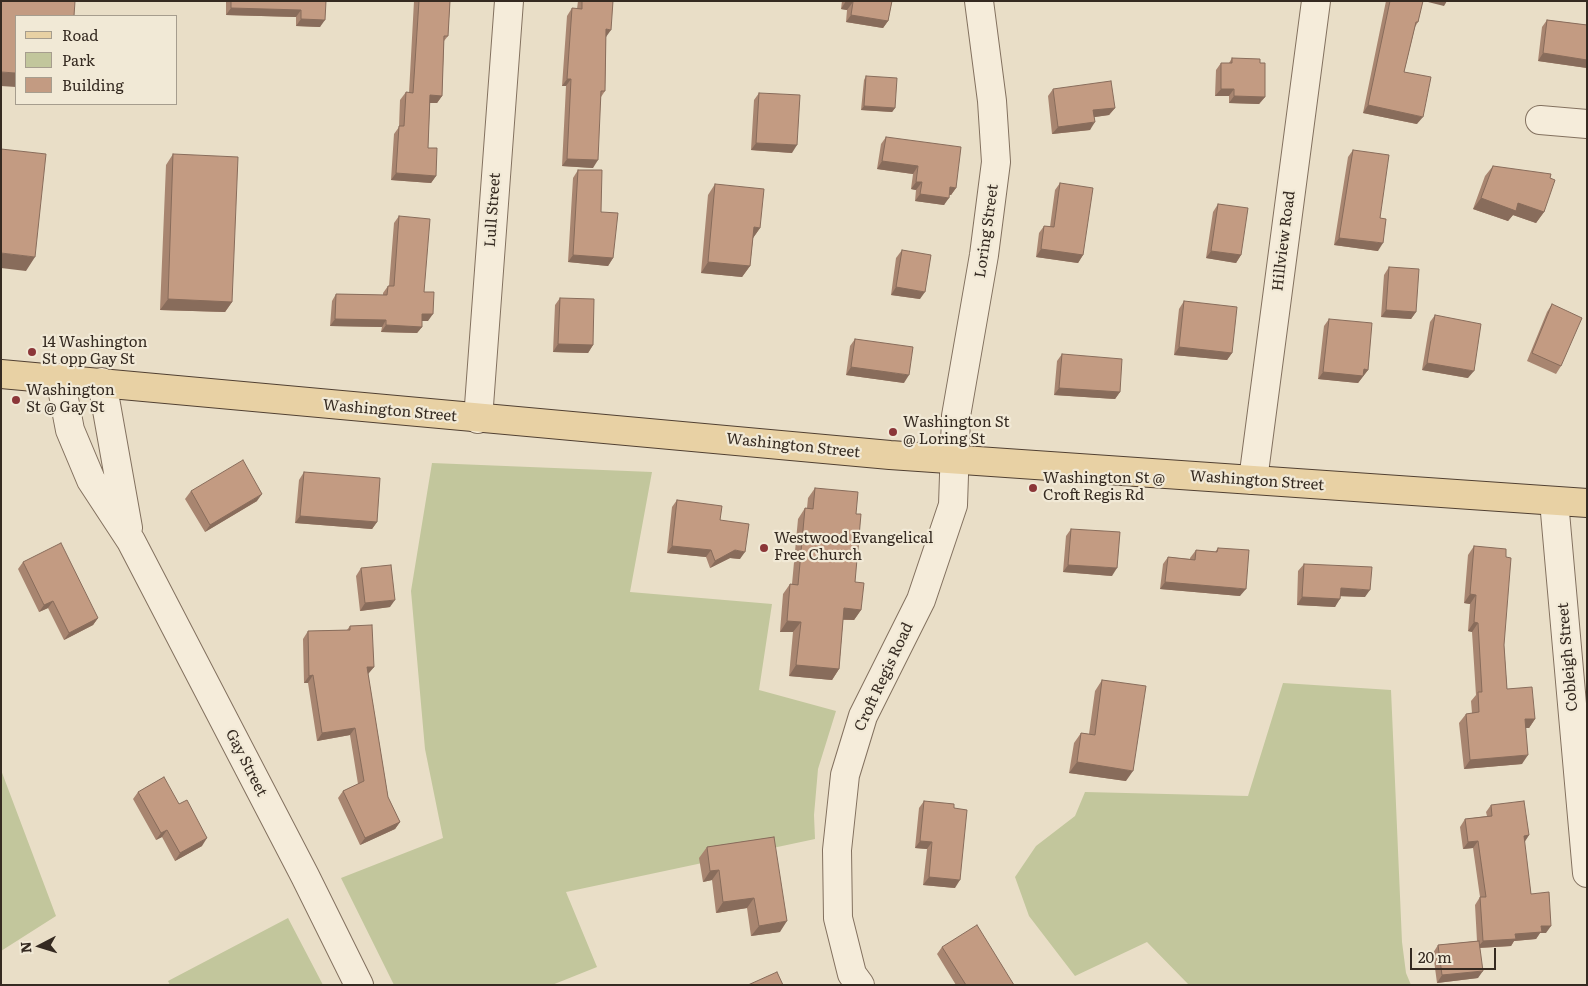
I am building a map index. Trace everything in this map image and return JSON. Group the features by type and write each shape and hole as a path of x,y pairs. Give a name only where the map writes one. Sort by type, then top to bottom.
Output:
{"main road":[{"name":"Washington Street","path":"1,374 956,460 1587,503"}],"street":[{"name":"Lull Street","path":"478,418 509,1"},
{"name":"Loring Street","path":"956,460 956,416 984,255 996,162 992,101 978,1"},
{"name":"Hillview Road","path":"1253,480 1316,1"},
{"path":"1540,120 1587,124"},
{"name":"Gay Street","path":"60,378 70,430 92,480 131,542 305,876 359,985"},
{"name":"Gay Street","path":"102,382 131,542"},
{"name":"Croft Regis Road","path":"860,985 852,974 838,918 837,850 845,774 864,716 921,600 953,505 956,460"},
{"name":"Cobleigh Street","path":"1554,501 1587,873"}],"green space":[{"path":"432,463 652,472 630,592 772,604 759,690 836,711 818,769 814,815 815,839 566,892 597,967 552,985 394,985 341,878 443,838 425,749 411,591"},
{"path":"1283,683 1391,690 1402,942 1406,973 1411,985 1189,985 1147,942 1075,976 1029,916 1015,877 1036,846 1075,816 1085,792 1248,796"},
{"path":"1,770 56,916 1,951"},
{"path":"288,918 323,985 170,985 168,981"}],"building":[{"path":"1,1 75,1 74,15 15,15 15,73 1,72"},
{"path":"231,1 326,1 325,20 301,19 301,10 231,8"},
{"path":"419,1 450,1 448,36 444,36 442,96 430,95 428,148 437,148 436,176 396,173 399,126 404,126 406,92 413,93"},
{"path":"582,1 613,1 611,30 606,29 605,91 601,91 598,160 567,159 571,79 567,79 572,8 582,9"},
{"path":"846,1 892,1 888,21 851,15 853,2"},
{"path":"1390,1 1423,1 1404,72 1431,77 1423,117 1368,105"},
{"path":"1547,20 1587,25 1587,60 1543,53"},
{"path":"1232,58 1260,59 1260,63 1265,63 1265,97 1234,96 1234,89 1221,89 1221,63 1232,63"},
{"path":"866,76 897,78 895,108 864,106"},
{"path":"1111,81 1115,108 1093,110 1095,122 1058,127 1053,89"},
{"path":"759,93 800,95 797,145 756,143"},
{"path":"886,137 961,147 956,188 950,187 949,198 920,194 922,182 916,182 918,166 882,161"},
{"path":"1,149 46,154 35,257 1,253"},
{"path":"1353,150 1389,155 1380,218 1386,219 1383,243 1339,238"},
{"path":"173,154 238,157 232,302 168,299"},
{"path":"1493,166 1551,174 1550,178 1555,180 1544,212 1518,203 1516,211 1481,198"},
{"path":"578,170 602,170 601,212 618,213 613,258 573,255"},
{"path":"1060,183 1093,188 1083,255 1041,249 1044,226 1054,227"},
{"path":"715,184 764,189 760,228 754,227 750,266 708,262"},
{"path":"1218,204 1248,208 1241,255 1211,251"},
{"path":"399,216 430,219 424,292 434,292 433,314 422,314 422,327 386,325 386,320 335,319 336,294 387,295 388,286 394,286"},
{"path":"902,250 931,255 925,292 896,287"},
{"path":"1389,267 1419,269 1416,312 1386,310"},
{"path":"560,298 594,299 593,345 558,344"},
{"path":"1184,301 1237,307 1232,353 1179,347"},
{"path":"1552,304 1582,318 1561,366 1532,353"},
{"path":"1435,315 1481,324 1474,371 1427,363"},
{"path":"1329,319 1372,323 1368,370 1364,369 1363,376 1323,372"},
{"path":"855,339 913,347 909,375 851,367"},
{"path":"1062,354 1122,359 1120,392 1059,388"},
{"path":"243,460 262,494 210,525 191,491"},
{"path":"304,472 380,478 377,522 300,516"},
{"path":"815,488 858,492 856,514 861,514 855,582 864,583 861,610 844,608 839,669 796,665 801,622 787,621 790,584 798,585 805,508 813,509"},
{"path":"677,500 722,506 720,520 749,524 745,552 735,550 715,561 711,550 672,546"},
{"path":"1071,529 1120,532 1117,568 1068,565"},
{"path":"61,543 98,618 69,633 53,601 44,605 23,562"},
{"path":"1474,546 1506,549 1506,557 1511,558 1504,645 1507,689 1532,687 1535,719 1525,719 1528,755 1470,760 1466,714 1479,712 1478,692 1482,692 1478,623 1474,622 1476,595 1470,594"},
{"path":"1218,548 1249,550 1246,589 1165,582 1168,557 1195,560 1196,550 1217,552"},
{"path":"1304,564 1372,567 1370,590 1341,588 1340,599 1302,597"},
{"path":"391,565 395,600 365,603 361,568"},
{"path":"372,625 374,667 367,667 388,797 400,822 365,838 343,791 364,781 355,728 322,733 313,675 309,676 308,631 350,630 350,626"},
{"path":"1102,680 1146,686 1133,771 1077,762 1081,733 1095,735"},
{"path":"164,777 179,804 187,800 207,838 180,853 167,830 161,833 138,792"},
{"path":"924,801 954,804 954,808 967,810 960,880 929,877 932,842 920,841"},
{"path":"1524,801 1529,835 1524,836 1531,894 1549,892 1551,926 1541,926 1542,932 1515,934 1516,939 1483,941 1480,897 1486,897 1478,841 1468,842 1465,819 1492,816 1491,805"},
{"path":"774,837 787,921 759,926 754,898 723,902 719,870 710,871 707,847"},
{"path":"977,925 1014,985 966,985 942,947"},
{"path":"1479,941 1483,971 1442,975 1438,945"},
{"path":"777,972 783,985 748,985"}],"place":[{"name":"14 Washington St opp Gay St","path":"32,352"},
{"name":"Washington St @ Gay St","path":"16,400"},
{"name":"Washington St @ Loring St","path":"893,432"},
{"name":"Washington St @ Croft Regis Rd","path":"1033,488"},
{"name":"Westwood Evangelical Free Church","path":"764,548"}]}
